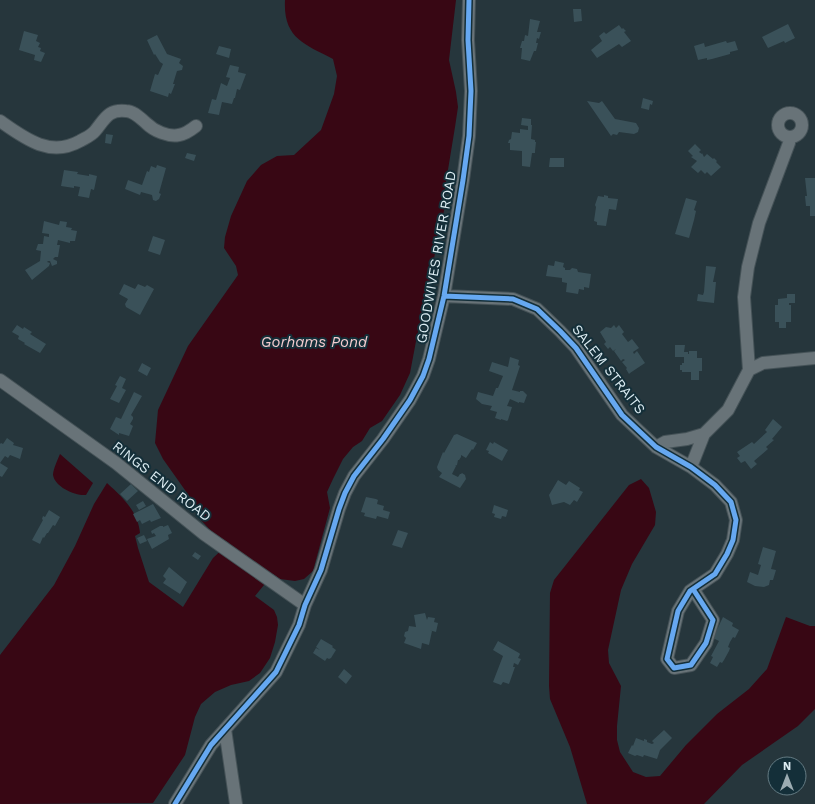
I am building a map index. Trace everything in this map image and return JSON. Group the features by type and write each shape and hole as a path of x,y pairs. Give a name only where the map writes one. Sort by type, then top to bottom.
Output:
{"street":[{"name":"GOODWIVES RIVER ROAD","path":"176,804 210,745 276,672 299,625 304,605 321,570 339,509 345,494 354,476 383,439 410,400 423,376 433,344 444,296 469,136 471,91 468,40 469,0"},
{"path":"0,121 29,140 45,147 57,148 75,144 87,137 94,132 105,117 115,111 133,112 156,131 169,134 179,135 196,126"},
{"path":"691,467 704,434 728,410 749,370 744,297 748,267 759,223 790,137"},
{"name":"SALEM STRAITS","path":"444,296 513,299 536,309 576,348 622,415 656,447 691,467 715,485 731,502 736,520 733,540 727,554 715,574 693,589"},
{"path":"749,370 763,363 815,358"},
{"name":"RINGS END ROAD","path":"0,380 110,459 204,534 304,605"},
{"path":"656,447 665,442 688,439 704,434"},
{"path":"693,589 713,620 706,643 691,665 674,668 667,659 678,611 690,591 693,589"},
{"path":"225,729 236,804"}],"water":[{"name":"Gorhams Pond","path":"285,0 456,0 449,60 458,107 445,188 446,201 428,294 417,336 410,373 400,395 382,421 370,428 362,441 353,447 343,459 333,479 327,492 330,508 313,571 304,579 295,581 280,579 273,574 255,596 274,610 277,617 278,625 270,658 260,673 249,681 231,685 215,692 201,704 195,717 185,755 153,803 0,804 0,655 54,585 75,546 94,504 107,483 133,511 139,525 140,533 135,536 149,582 183,607 213,558 229,543 213,533 200,519 197,507 163,459 155,443 158,410 188,346 238,275 236,266 224,248 225,237 231,216 247,181 261,165 277,156 294,155 321,130 334,94 337,76 333,59 313,49 297,38 288,23 285,13"},
{"path":"60,454 93,483 86,495 76,494 66,490 57,483 53,473"},
{"path":"641,479 649,488 656,512 655,525 632,564 621,590 608,650 609,663 621,686 617,740 620,752 633,772 646,777 660,776 686,745 717,714 749,689 767,669 786,617 810,626 815,626 815,709 798,726 742,765 704,804 587,804 570,747 550,699 550,593 554,580 629,485"}],"building":[{"path":"573,9 581,9 582,21 574,22"},
{"path":"530,19 540,21 537,32 541,32 539,39 537,38 536,43 538,43 536,51 534,51 530,61 521,59 522,48 520,48 522,41 524,41 525,35 528,36"},
{"path":"788,24 795,38 785,43 784,41 768,48 762,37"},
{"path":"619,25 626,31 624,32 631,41 622,47 619,44 597,58 591,50 602,41 599,36 604,32 606,34"},
{"path":"24,31 38,35 36,41 40,43 38,47 41,48 40,51 45,53 41,62 34,60 35,55 19,50"},
{"path":"157,35 167,54 181,59 179,63 183,66 182,70 177,71 173,84 175,84 171,94 169,93 168,97 150,91 155,74 158,75 163,64 155,54 154,55 147,40"},
{"path":"726,41 727,43 735,41 738,50 712,59 707,60 707,58 698,60 694,46 704,43 705,47"},
{"path":"219,46 231,49 229,58 216,54"},
{"path":"230,65 239,67 238,72 246,74 240,90 237,89 232,104 222,102 219,115 208,113 212,99 216,100 221,83 227,86 230,78 226,77"},
{"path":"643,98 653,101 652,105 650,104 649,110 641,108"},
{"path":"587,101 599,103 602,101 615,119 636,123 639,128 638,132 634,134 619,132 617,135 613,134 611,136"},
{"path":"522,118 531,119 531,139 535,140 536,142 535,153 532,153 530,167 522,166 522,151 510,150 510,143 508,143 511,139 512,132 520,133 520,129 528,130 528,126 521,125"},
{"path":"106,134 113,135 111,144 105,143"},
{"path":"695,144 701,150 699,152 702,153 704,157 707,154 713,159 714,158 721,167 711,176 707,172 705,174 701,170 698,173 691,167 697,161 691,157 693,156 688,151"},
{"path":"187,153 196,155 194,161 185,158"},
{"path":"550,158 564,158 564,167 549,167"},
{"path":"157,165 166,168 159,193 161,194 159,199 156,201 153,200 152,195 141,192 140,195 125,189 128,180 142,185 147,171 149,172 151,166 156,168"},
{"path":"64,170 78,172 77,174 97,176 94,190 91,189 89,198 78,196 80,187 74,186 74,188 61,186"},
{"path":"805,178 815,178 815,216 810,216 810,206 806,206 805,196 807,196"},
{"path":"604,195 608,196 608,198 618,199 616,210 609,209 606,226 597,225 597,222 594,221 595,205 598,196 604,197"},
{"path":"686,198 697,201 689,238 675,234"},
{"path":"44,221 59,225 60,221 67,222 66,227 77,231 75,241 70,241 70,243 58,240 57,245 60,245 58,257 53,259 57,261 57,264 52,266 50,261 48,261 47,262 50,263 49,266 32,280 25,270 40,261 41,251 36,250 38,244 43,244 44,236 49,237 49,234 42,233"},
{"path":"153,236 165,240 160,255 148,251"},
{"path":"555,261 564,263 563,267 565,270 570,270 572,268 577,269 578,272 591,274 589,288 584,287 584,290 579,289 578,294 566,292 567,283 562,282 562,278 546,276 548,265 554,266"},
{"path":"706,266 716,267 713,282 716,282 714,303 697,301 698,294 703,295 704,292"},
{"path":"124,284 135,289 138,284 145,287 147,285 154,289 140,315 126,307 125,304 128,299 119,294"},
{"path":"787,294 795,294 795,303 789,303 789,305 791,305 791,322 786,322 786,328 779,328 779,322 775,322 775,305 778,305 778,299 787,298"},
{"path":"17,325 32,332 30,334 46,344 40,353 24,344 25,343 18,339 19,336 12,332"},
{"path":"614,325 616,328 619,325 624,332 622,334 628,342 632,339 639,348 633,352 634,354 637,351 645,363 629,374 626,369 627,368 622,362 625,360 623,359 621,361 614,351 616,349 613,351 610,347 608,349 604,344 606,342 600,332 606,327 611,328"},
{"path":"675,345 685,345 684,352 688,352 689,354 689,351 697,351 697,358 702,358 702,371 699,371 699,380 691,380 691,372 682,372 682,370 680,370 680,365 684,363 684,357 675,357"},
{"path":"510,357 519,360 518,365 520,366 512,390 520,392 523,391 527,395 524,403 519,403 510,399 507,406 512,407 507,421 495,418 497,412 490,410 492,406 482,404 476,399 478,392 493,396 503,376 489,371 492,362 508,367"},
{"path":"142,363 151,368 147,376 138,371"},
{"path":"120,376 126,379 122,388 126,390 119,403 110,399 117,386 115,385"},
{"path":"134,392 142,396 131,415 133,419 130,424 133,426 129,436 119,433 119,435 110,429 116,417 121,419"},
{"path":"773,419 782,427 772,439 774,440 766,447 768,449 754,461 757,464 751,469 745,461 741,463 737,458 740,456 737,452 752,442 754,444 767,432 765,430"},
{"path":"457,434 477,443 466,458 461,455 457,465 455,466 452,474 458,477 462,473 465,475 466,479 460,488 439,477 442,473 437,467 443,452 444,453 454,435"},
{"path":"7,438 14,443 13,445 23,448 20,459 10,455 8,458 5,456 0,463 0,444 3,444"},
{"path":"490,442 493,444 494,442 508,450 502,461 488,453 489,451 486,450"},
{"path":"0,463 8,468 2,477 0,476"},
{"path":"558,480 566,485 569,481 580,488 579,490 583,492 577,502 574,500 570,505 564,502 552,505 549,495"},
{"path":"131,484 138,491 127,501 120,494"},
{"path":"366,497 378,500 377,504 384,506 383,510 390,512 388,519 377,516 376,519 364,516 365,513 361,512"},
{"path":"143,501 146,506 139,510 136,505"},
{"path":"153,504 161,518 151,522 150,520 142,524 140,520 137,522 133,514"},
{"path":"494,505 508,510 506,517 502,516 501,519 494,517 495,514 492,513"},
{"path":"49,510 60,517 55,526 53,525 44,538 43,537 40,544 32,540 43,520 43,516 45,517"},
{"path":"168,525 172,533 168,535 169,539 152,549 147,539 156,536 154,533 152,534 151,531 160,526 163,527"},
{"path":"398,530 408,533 402,548 392,545"},
{"path":"144,535 147,541 140,544 137,538"},
{"path":"763,547 776,551 771,569 776,570 773,580 770,580 769,585 764,587 755,586 747,582 750,572 758,575 761,565 758,564"},
{"path":"195,552 201,556 198,560 192,556"},
{"path":"169,567 187,582 180,594 163,583 166,579 163,576"},
{"path":"425,613 427,620 428,617 435,618 434,622 438,623 436,632 429,630 432,631 429,645 422,643 421,649 404,643 406,638 404,636 405,632 408,631 409,626 416,627 414,615"},
{"path":"723,617 733,623 732,626 739,630 735,638 733,637 730,642 728,647 730,648 729,651 724,660 722,663 720,662 717,667 710,663 713,657 711,656 719,641 713,638"},
{"path":"321,639 333,646 332,647 336,650 331,658 327,658 325,661 313,653 316,648 320,650 316,647"},
{"path":"498,641 520,654 518,658 521,659 518,665 514,663 513,667 515,667 509,684 503,682 501,685 493,682 503,656 493,650"},
{"path":"344,669 352,676 346,684 338,677"},
{"path":"664,730 672,738 660,750 657,759 644,755 643,757 637,755 635,756 628,753 636,738 644,741 644,739 647,740 647,742 652,744 654,743 652,741"}],"cycle path":[{"path":"175,804 211,745 276,672 299,625 305,605 321,570 345,493 354,476 383,439 410,400 423,376 429,359 444,296 469,136 471,91 468,40 469,0"},
{"path":"444,296 513,299 537,309 576,348 622,415 656,447 691,467 715,485 731,502 736,520 733,540 727,554 715,574 690,591 678,611 667,659 674,668 691,665 706,643 713,620 693,589"}]}
